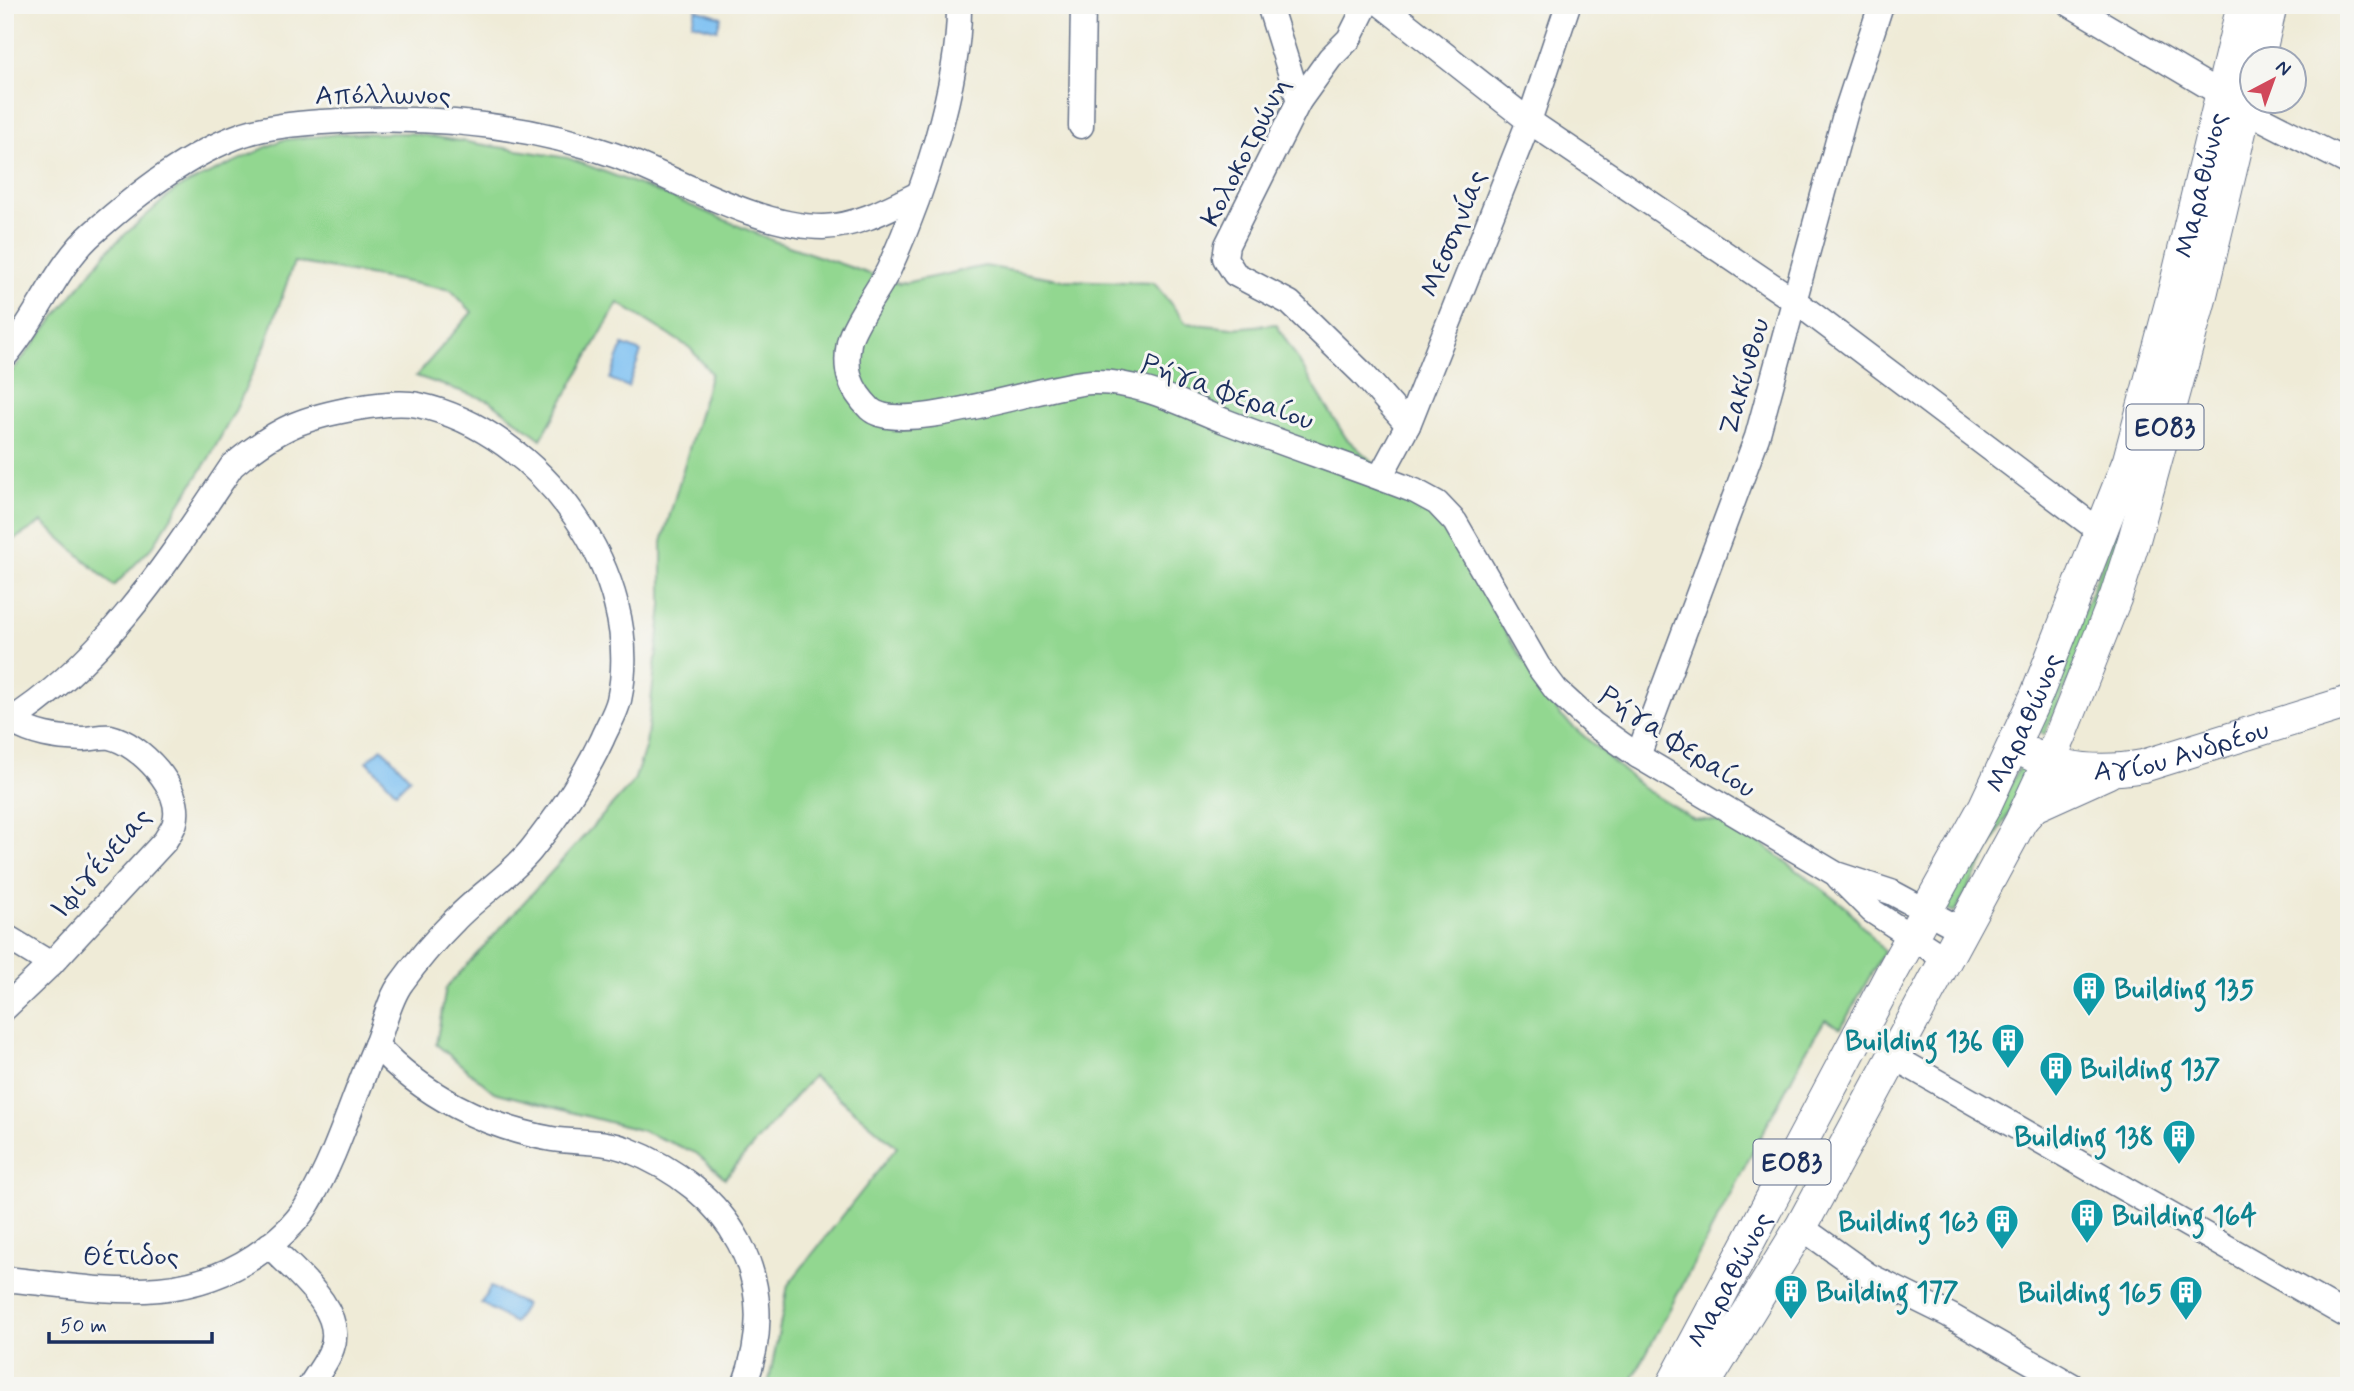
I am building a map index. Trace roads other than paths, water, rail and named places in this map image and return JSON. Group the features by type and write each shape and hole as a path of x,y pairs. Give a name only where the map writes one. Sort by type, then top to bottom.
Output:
{"main road":[{"name":"Μαραθώνος","path":"2242,46 2243,5"},
{"path":"2261,46 2271,5"},
{"name":"Μαραθώνος","path":"1672,1386 2014,747 2129,460 2238,102"},
{"name":"Μαραθώνος","path":"1713,1382 1801,1227 1944,958 2021,821 2049,763 2099,643 2134,540 2200,299 2238,105"},
{"name":"Αγίου Ανδρέου","path":"2014,747 2049,763 2112,771 2143,766 2349,702"},
{"path":"2021,821 2034,806 2112,771"}],"street":[{"name":"Ρήγα Φεραίου","path":"959,5 950,90 908,227 884,281 849,340 848,371 854,393 876,414 911,418 1071,384 1125,385 1181,402 1415,491 1437,503 1455,522 1524,645 1556,690 1594,724 1638,756 1836,874"},
{"path":"1081,126 1083,5"},
{"path":"1269,5 1299,101"},
{"name":"Κολοκοτρώνη","path":"1366,5 1349,39 1330,58 1299,101 1227,245 1226,258 1235,274 1290,303 1363,374 1408,425"},
{"path":"1382,5 1529,121 1795,301 2102,533"},
{"name":"Μεσσηνίας","path":"1380,477 1408,425 1529,121 1568,5"},
{"name":"Ζακύνθου","path":"1638,756 1758,438 1845,115 1881,5"},
{"path":"2071,5 2238,94"},
{"path":"2274,116 2349,163"},
{"name":"Απόλλωνος","path":"5,356 27,331 53,284 92,233 201,154 244,134 286,125 420,118 523,131 612,155 760,216 823,227 877,215 918,194"},
{"name":"Θέτιδος","path":"5,1279 158,1291 200,1284 246,1263 269,1245 308,1205 327,1168 400,984 453,922 530,851 586,774 619,701 622,652 619,618 609,578 574,512 543,477 502,444 459,418 416,404 383,405 295,425 254,448 232,466 117,627 30,709 8,722"},
{"name":"Ιφιγένειας","path":"5,1008 51,964 165,841 176,822 175,801 157,771 132,747 109,737 82,739 34,734 8,722"},
{"path":"1836,874 1891,892 1960,929"},
{"path":"1836,874 1872,911 1911,939 1944,958"},
{"path":"5,936 51,964"},
{"path":"376,1045 403,1074 443,1101 504,1125 552,1139 602,1142 626,1149 700,1193 728,1224 750,1259 758,1297 751,1367 744,1386"},
{"path":"1892,1056 2347,1312"},
{"path":"1801,1227 1868,1275 1949,1315 2073,1386"},
{"path":"269,1245 327,1308 334,1327 333,1347 310,1386"}],"water":[{"path":"696,9 721,17 717,30 692,23"},
{"path":"623,345 641,352 628,387 610,379"},
{"path":"382,748 410,778 396,792 367,761"},
{"path":"491,1287 525,1305 514,1323 481,1303"}],"place":[{"name":"Building 135","path":"2089,1018"},
{"name":"Building 136","path":"2008,1070"},
{"name":"Building 137","path":"2056,1098"},
{"name":"Building 138","path":"2179,1166"},
{"name":"Building 164","path":"2087,1245"},
{"name":"Building 163","path":"2002,1251"},
{"name":"Building 177","path":"1791,1321"},
{"name":"Building 165","path":"2186,1322"}]}
